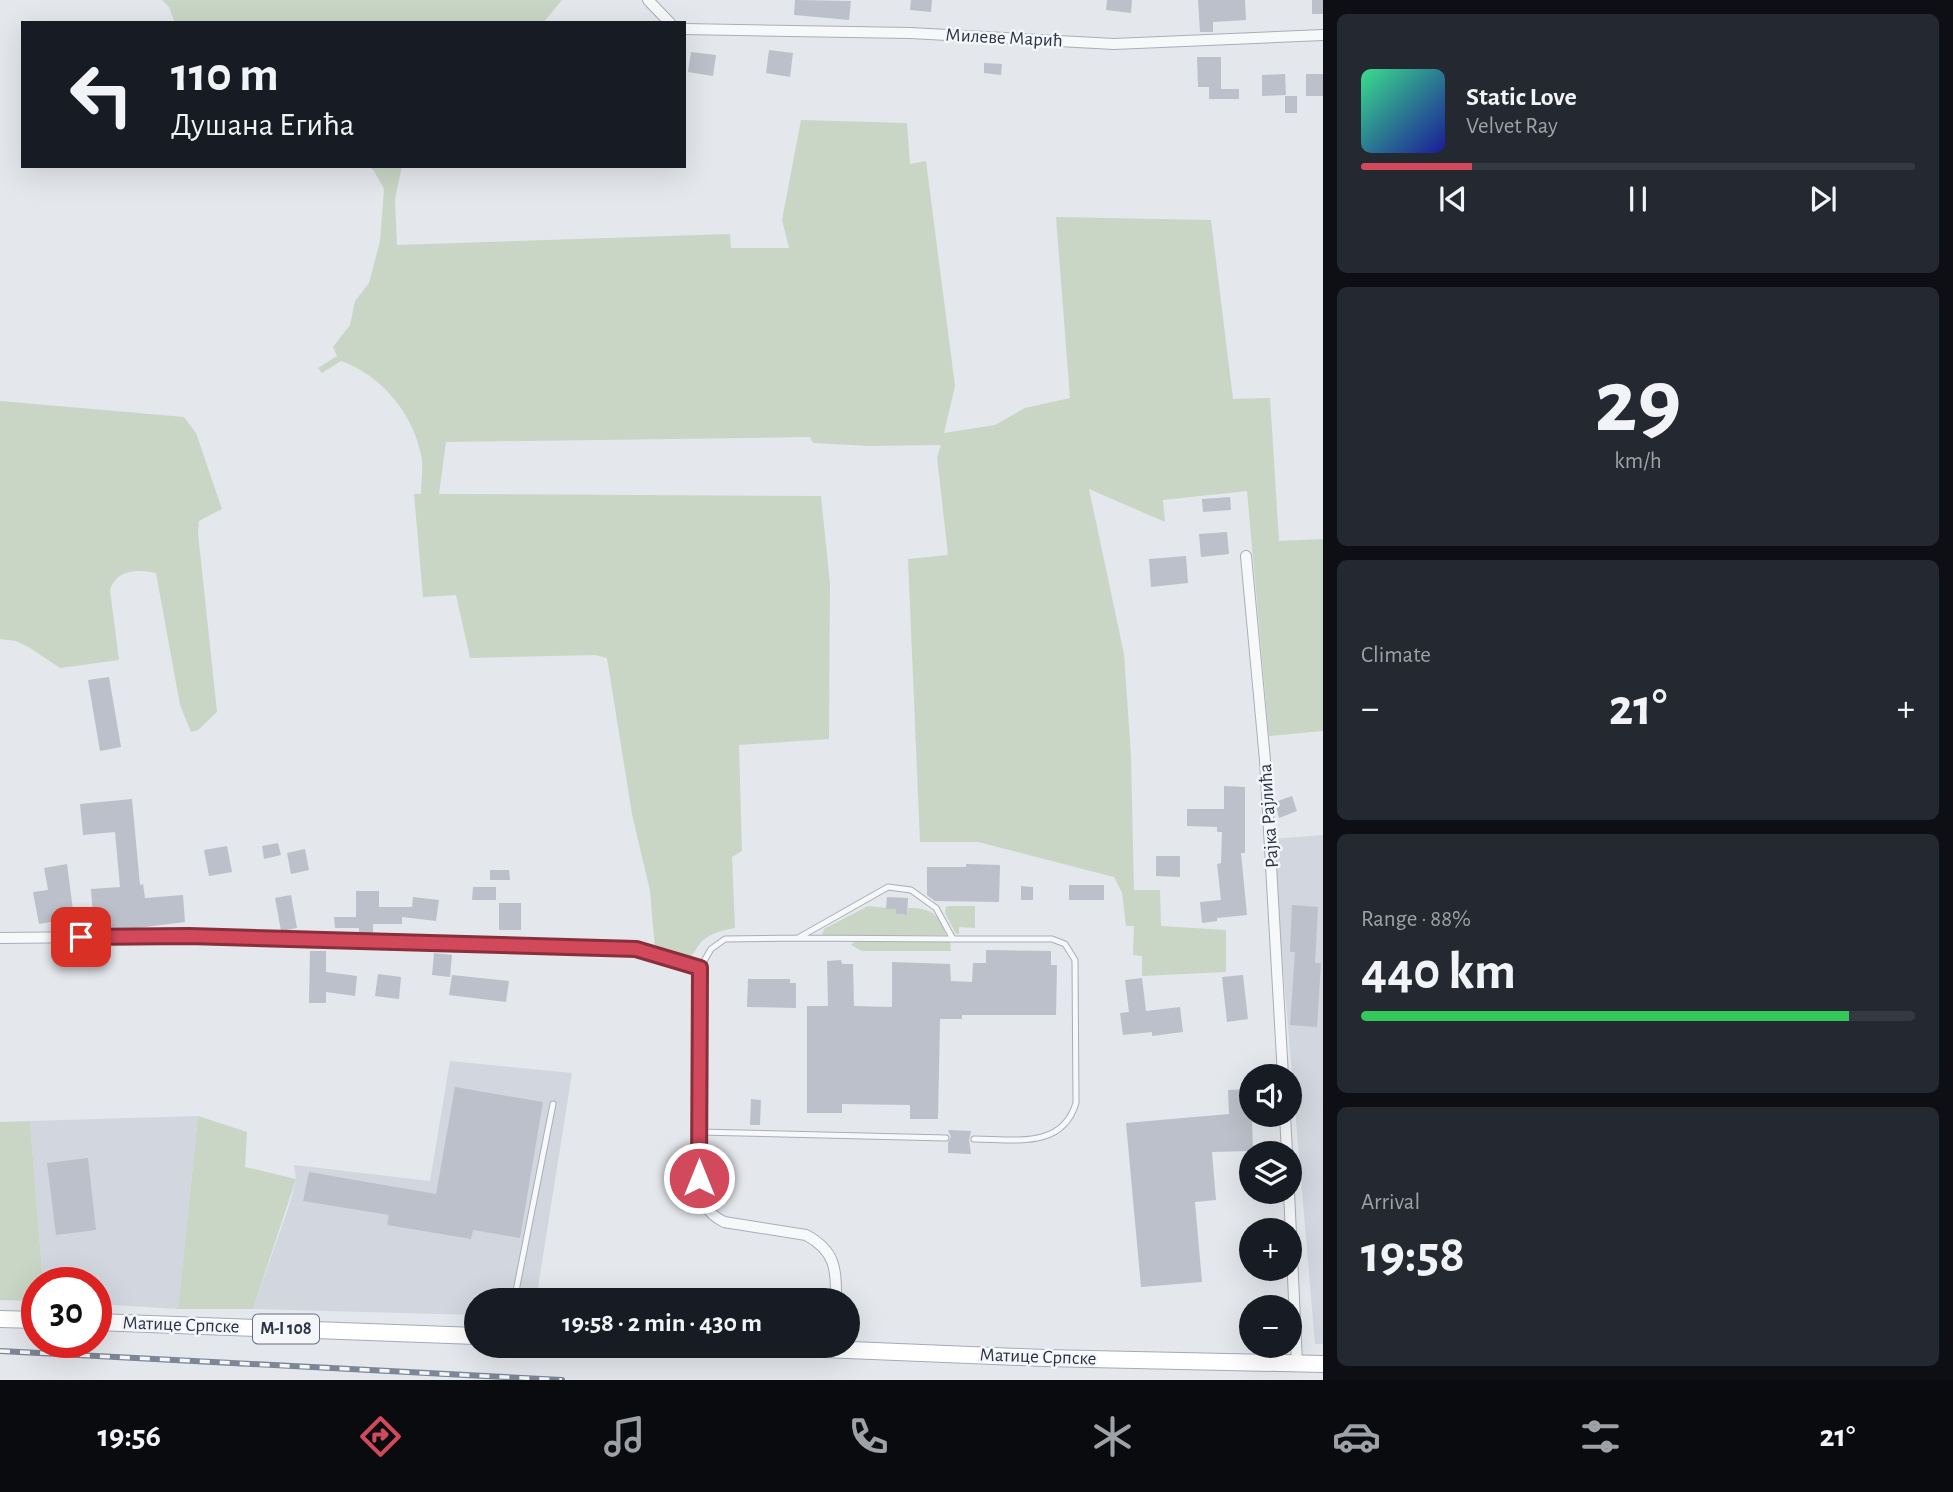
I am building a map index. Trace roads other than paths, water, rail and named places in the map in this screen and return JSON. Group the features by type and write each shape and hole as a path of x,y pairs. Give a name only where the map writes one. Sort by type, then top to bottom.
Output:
{"main road":[{"path":"0,1319 21,1320"},
{"name":"Матице Српске","path":"112,1323 464,1336"},
{"name":"Матице Српске","path":"860,1348 1044,1358 1323,1364"}],"street":[{"path":"648,0 668,21"},
{"name":"Милеве Мaрић","path":"686,29 910,33 1114,44 1323,35"},
{"name":"Рајка Рајлића","path":"1246,556 1266,772 1282,1064"},
{"path":"0,938 189,936 636,949 700,968 701,1195 708,1212 724,1222 806,1235 817,1241 831,1256 836,1270 836,1288"},
{"path":"1290,1204 1297,1363"}],"lane":[{"path":"798,938 888,887 911,890 936,908 953,939"},
{"path":"700,968 711,949 725,939 1052,939 1069,948 1076,966 1076,1103 1068,1121 1054,1133 1044,1137 974,1139"},
{"path":"517,1288 553,1104"},
{"path":"699,1132 946,1138"}],"railway":[{"path":"0,1351 562,1380"}]}
